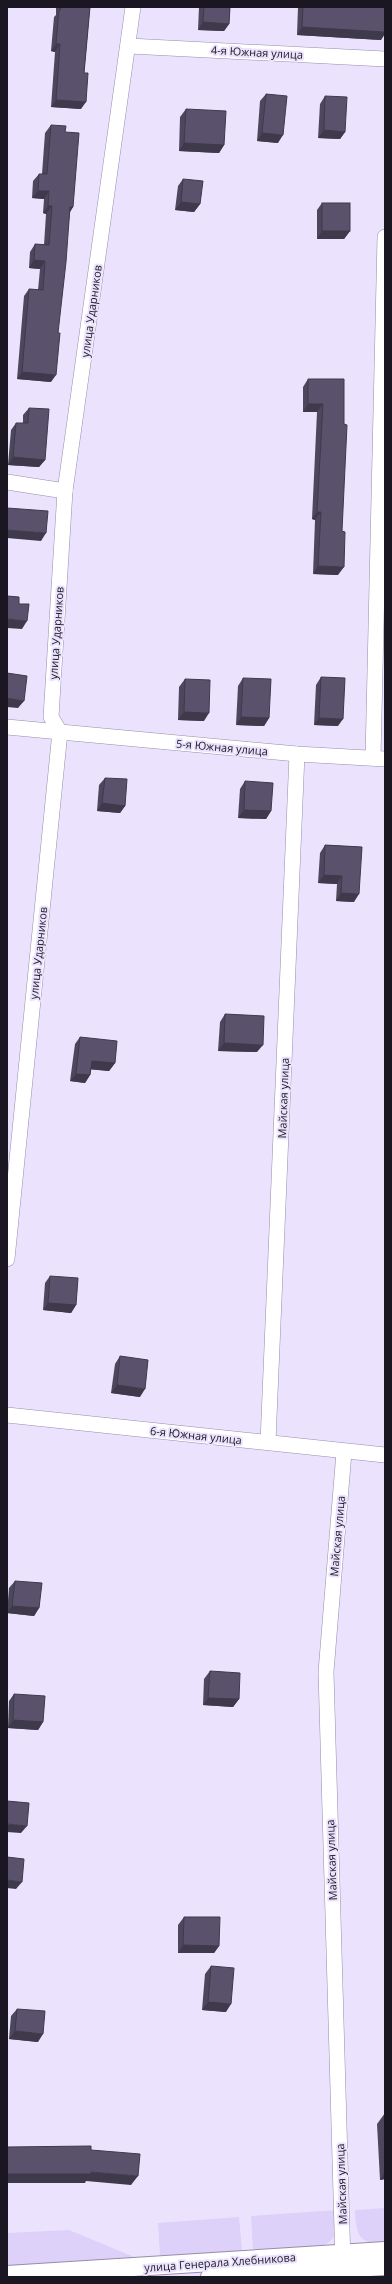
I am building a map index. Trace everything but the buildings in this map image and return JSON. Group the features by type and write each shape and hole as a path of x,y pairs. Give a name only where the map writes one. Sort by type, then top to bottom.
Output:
{"street":[{"name":"улица Ударников","path":"7,1259 60,732 51,717 65,491 133,7"},
{"name":"4-я Южная улица","path":"128,46 385,59"},
{"path":"379,759 385,237"},
{"path":"7,482 65,491"},
{"name":"5-я Южная улица","path":"7,727 297,754 379,759"},
{"name":"Майская улица","path":"268,1442 297,754"},
{"name":"6-я Южная улица","path":"7,1415 268,1442 344,1452 385,1455"},
{"name":"Майская улица","path":"343,2261 326,1672 344,1452"},
{"name":"улица Генерала Хлебникова","path":"210,2277 343,2261 385,2251"},
{"name":"улица Генерала Хлебникова","path":"7,2275 343,2261 385,2266"}],"shaded area":[{"path":"385,2208 385,2245 364,2240 360,2236 356,2226 355,2210"},
{"path":"338,2210 337,2228 335,2233 330,2241 320,2247 253,2250 251,2216"},
{"path":"239,2217 242,2251 160,2256 158,2223"},
{"path":"69,2230 139,2259 7,2266 7,2233"}]}
